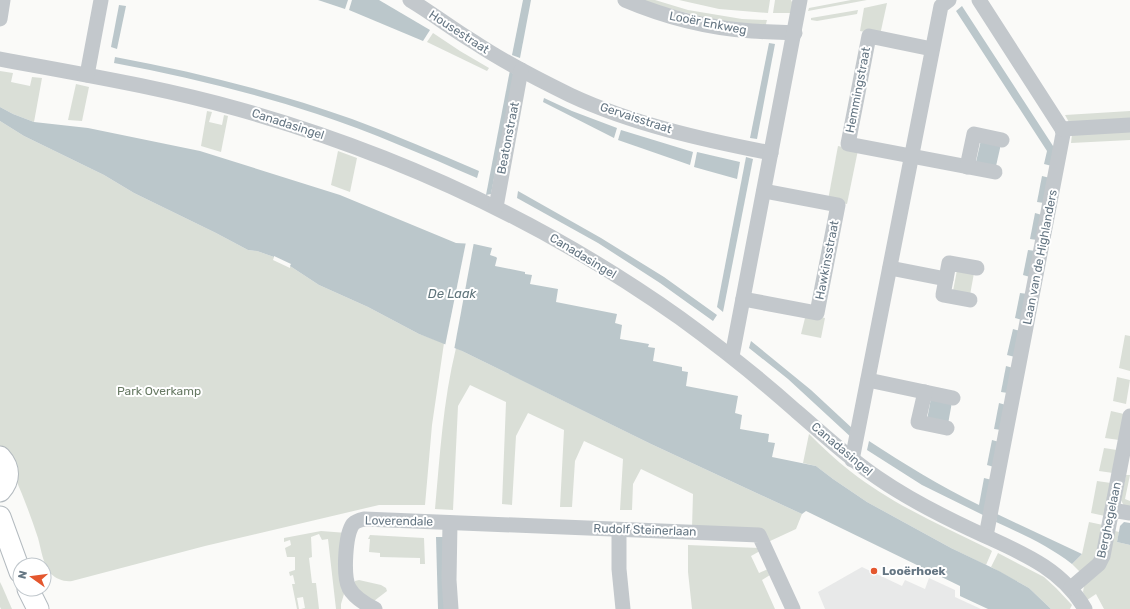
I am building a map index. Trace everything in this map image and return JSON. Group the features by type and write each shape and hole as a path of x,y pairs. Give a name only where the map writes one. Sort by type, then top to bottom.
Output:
{"street":[{"path":"0,19 3,0"},
{"path":"87,75 101,0"},
{"name":"Housestraat","path":"410,0 474,42 508,62"},
{"name":"Looër Enkweg","path":"625,0 658,13 707,25 753,31 794,33"},
{"path":"732,356 800,0"},
{"path":"852,460 941,6 949,0"},
{"path":"979,0 1062,129 1130,125"},
{"name":"Hemmingstraat","path":"932,49 869,36 848,144 995,172"},
{"name":"Canadasingel","path":"0,59 87,75 196,98 289,124 387,159 450,185 496,207 561,242 623,280 674,314 732,356 852,460 877,478 934,511 1039,562 1057,574 1071,588 1085,609"},
{"name":"Gervaisstraat","path":"508,62 571,95 624,115 698,138 771,153"},
{"name":"Beatonstraat","path":"496,207 521,70"},
{"name":"Laan van de Highlanders","path":"986,536 1063,139 1062,129"},
{"path":"967,166 974,134 1002,140"},
{"name":"Hawkinsstraat","path":"743,299 817,313 838,206 764,191"},
{"path":"970,300 943,295 949,263 977,268"},
{"path":"890,268 946,279"},
{"path":"868,380 953,398"},
{"path":"925,392 918,422 947,428"},
{"name":"Berghegelaan","path":"1071,588 1102,560 1130,416"},
{"path":"0,458 5,463 8,472 7,482 0,491"},
{"path":"1112,510 1130,513"},
{"path":"0,517 15,557"},
{"name":"Loverendale","path":"375,609 362,602 349,589 346,582 347,548 354,523 364,519 450,523"},
{"path":"450,523 449,580 451,609"},
{"name":"Rudolf Steinerlaan","path":"450,523 759,535 794,609"},
{"path":"619,530 619,569 623,609"},
{"path":"32,597 38,609"}],"shaded area":[{"path":"862,567 902,586 905,580 925,589 929,578 955,590 955,597 981,609 825,609 818,592"}],"green space":[{"path":"634,0 655,0 688,10 742,19 767,20 765,28 740,26"},
{"path":"679,0 770,0 768,13 719,9"},
{"path":"775,0 791,0 792,13 773,13"},
{"path":"851,0 867,0 808,11 809,8"},
{"path":"887,3 880,35 860,31 864,8"},
{"path":"858,10 857,14 817,21 811,20 811,18"},
{"path":"433,33 489,68 487,71 427,42"},
{"path":"0,71 13,73 11,82 30,86 32,77 42,78 34,122 0,107"},
{"path":"76,84 89,87 82,121 68,120"},
{"path":"207,111 212,112 209,122 222,125 224,115 228,116 221,152 201,146"},
{"path":"1130,111 1130,120 1070,124 1065,115"},
{"name":"Park Overkamp","path":"0,121 24,136 104,175 134,193 248,250 257,251 274,257 273,260 290,268 290,266 319,285 368,307 419,334 444,343 432,425 425,505 379,505 205,546 72,581 66,581 60,580 52,575 52,557 43,557 38,538 21,492 0,448"},
{"path":"1130,129 1130,140 1071,143 1072,134"},
{"path":"838,146 858,150 847,204 828,200"},
{"path":"338,151 357,158 350,192 331,185"},
{"path":"957,270 974,273 970,295 953,291"},
{"path":"806,314 825,318 821,338 801,334"},
{"path":"1125,335 1130,336 1130,371 1119,368"},
{"path":"456,348 651,444 802,514 796,529 768,542 692,528 693,494 641,469 633,484 632,510 620,510 623,459 584,441 575,461 572,507 560,507 564,430 528,413 516,436 512,505 502,504 506,402 470,385 458,406 453,510 435,509 445,408"},
{"path":"1117,377 1130,380 1126,404 1113,401"},
{"path":"1111,411 1124,414 1119,440 1105,438"},
{"path":"809,434 845,467 883,494 935,523 992,551 986,565 951,548 867,502 816,466 803,463"},
{"path":"1104,448 1117,450 1113,473 1099,471"},
{"path":"1126,475 1130,475 1125,499 1130,501 1130,508 1124,506 1121,500"},
{"path":"1097,481 1111,483 1105,516 1091,513"},
{"path":"1089,522 1103,525 1097,556 1080,572 1072,564 1082,554"},
{"path":"321,531 347,533 344,594 341,609 336,609 328,539 322,540 319,534 311,537 312,557 309,558 312,583 316,583 319,609 301,609 305,608 303,597 297,598 299,609 297,609 292,584 295,584 293,575 290,576 289,572 295,570 295,557 287,557 285,548 291,545 290,540 284,542 284,538"},
{"path":"1115,531 1119,532 1117,542 1130,545 1130,609 1104,609 1096,594 1087,600 1083,592 1084,586"},
{"path":"370,535 424,538 425,564 420,564 420,558 380,557 380,553 369,552 370,539 368,539"},
{"path":"688,545 759,548 760,551 751,556 759,573 768,569 770,575 762,580 775,609 692,609 688,572"},
{"path":"998,553 1044,577 1072,605 1070,609 1051,609 1029,588 991,567"},
{"path":"359,580 381,585 386,588 387,591 374,601 360,592 354,584 355,581"},
{"path":"0,582 12,609 1,609 0,607"}],"water":[{"path":"318,0 348,0 345,9"},
{"path":"352,0 379,0 430,30 423,41 349,10"},
{"path":"523,0 531,0 520,58 512,55"},
{"path":"119,5 126,6 117,49 111,47"},
{"path":"962,6 1055,149 1052,166 1044,164 1047,151 956,11"},
{"path":"769,43 775,44 757,139 750,138"},
{"path":"115,57 175,69 265,91 323,109 384,131 479,171 477,178 377,136 317,114 216,85 114,63"},
{"path":"510,70 514,75 491,194 486,195"},
{"path":"544,98 572,111 617,128 614,138 543,102"},
{"name":"De Laak","path":"0,107 34,122 88,128 200,151 340,195 456,243 474,244 492,248 490,255 497,258 495,266 525,272 525,274 532,275 530,284 558,289 556,302 617,314 615,323 622,325 620,339 649,344 648,347 655,348 653,361 682,367 682,371 688,372 686,386 738,396 735,413 742,415 740,429 769,434 768,442 775,443 772,457 816,466 867,502 951,548 999,571 1029,588 1051,609 988,609 960,596 960,586 806,511 802,514 651,444 462,351 419,334 368,307 319,285 290,266 291,264 274,256 248,250 134,193 104,175 24,136 0,121"},
{"path":"621,130 693,152 690,165 618,140"},
{"path":"981,140 1001,144 996,166 976,162"},
{"path":"697,152 740,162 737,179 694,167"},
{"path":"746,157 753,159 723,312 717,307"},
{"path":"1042,176 1050,178 1044,203 1037,202"},
{"path":"518,191 601,238 664,277 717,315 713,321 660,283 598,243 517,198"},
{"path":"1035,213 1042,215 1037,240 1030,239"},
{"path":"1028,250 1036,251 1030,277 1023,275"},
{"path":"1020,293 1028,294 1022,320 1015,318"},
{"path":"1013,329 1020,331 1015,357 1007,355"},
{"path":"751,341 811,390 853,429 853,439 788,379 749,348"},
{"path":"1006,366 1013,368 1008,393 1001,392"},
{"path":"931,398 952,402 948,424 927,420"},
{"path":"999,403 1006,405 1001,430 994,429"},
{"path":"992,440 999,442 994,467 987,465"},
{"path":"869,441 922,474 979,505 984,478 992,480 985,516 922,485 867,450"},
{"path":"997,514 1082,554 1072,564 1045,546 996,522"},
{"path":"1124,522 1130,523 1130,545 1117,542 1120,526"},
{"path":"436,537 443,537 446,609 438,609"}],"pier":[{"path":"466,242 474,242 454,350 445,346"}],"place":[{"name":"Looërhoek","path":"874,571"}]}
